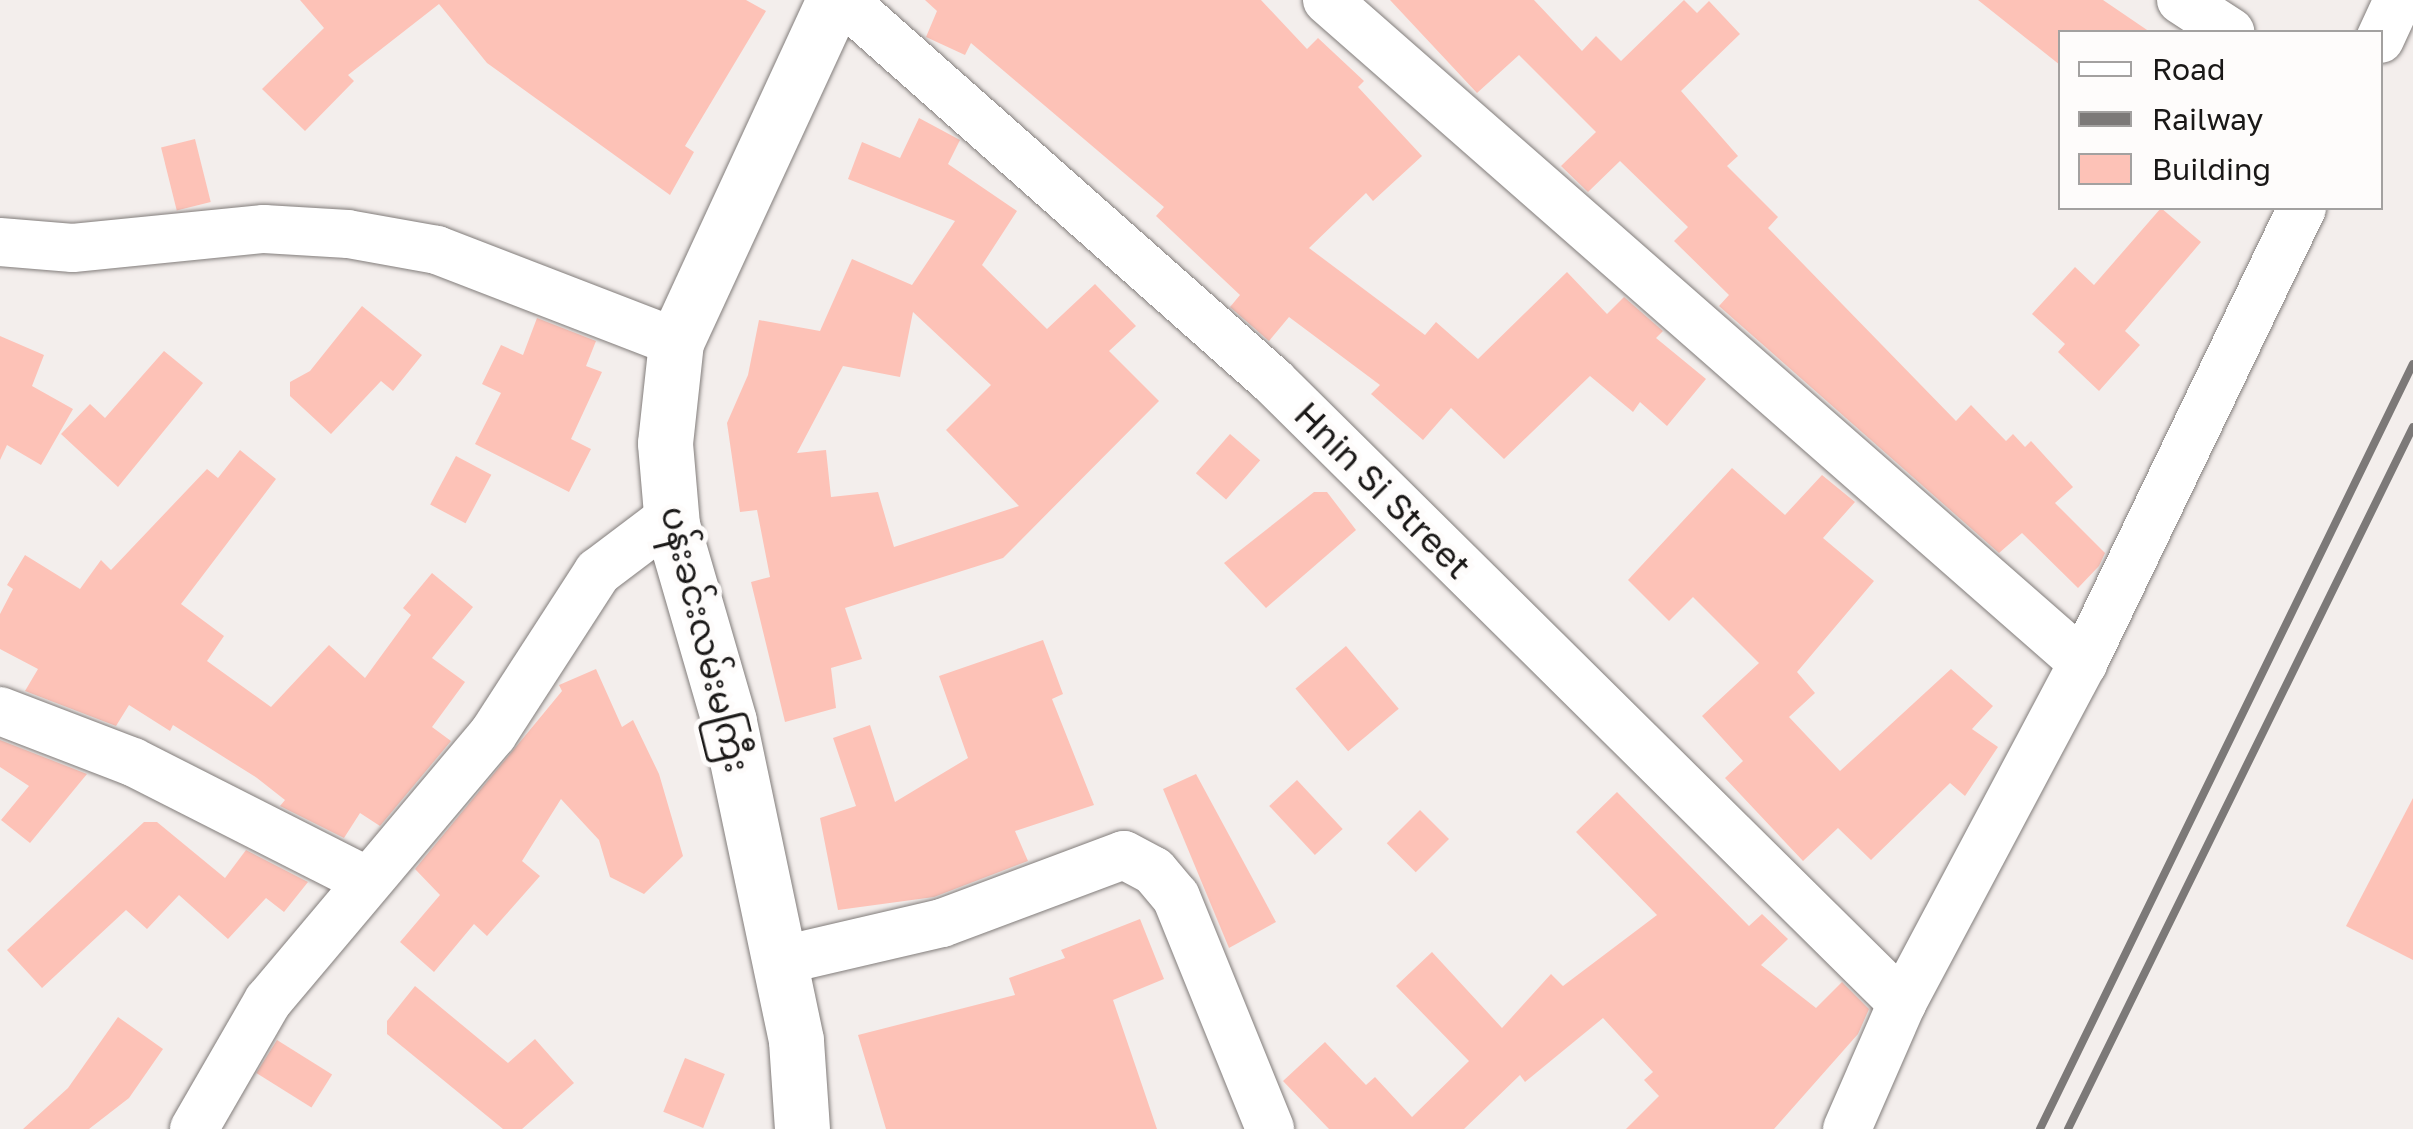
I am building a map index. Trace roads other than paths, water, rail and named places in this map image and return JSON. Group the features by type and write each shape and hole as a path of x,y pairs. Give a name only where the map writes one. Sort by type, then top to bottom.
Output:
{"main road":[{"name":"ပန်းခင်းလမ်းမကြီး","path":"802,1129 796,1040 729,720 672,516 665,443 676,342 834,0"}],"street":[{"name":"Hnin Si Street","path":"843,0 1272,382 1902,1002"},
{"path":"1327,0 2083,663"},
{"path":"2181,0 2227,30"},
{"path":"2383,32 2398,0"},
{"path":"1847,1129 1902,1002 2083,663 2301,210"},
{"path":"0,242 73,248 264,229 348,234 437,250 676,342"},
{"path":"194,1129 268,1000 492,734 598,572 672,516"},
{"path":"0,712 132,762 368,881"},
{"path":"779,961 942,923 1124,856 1154,872 1176,897 1270,1129"}],"railway":[{"path":"2040,1129 2413,364"},
{"path":"2068,1129 2413,427"}]}
